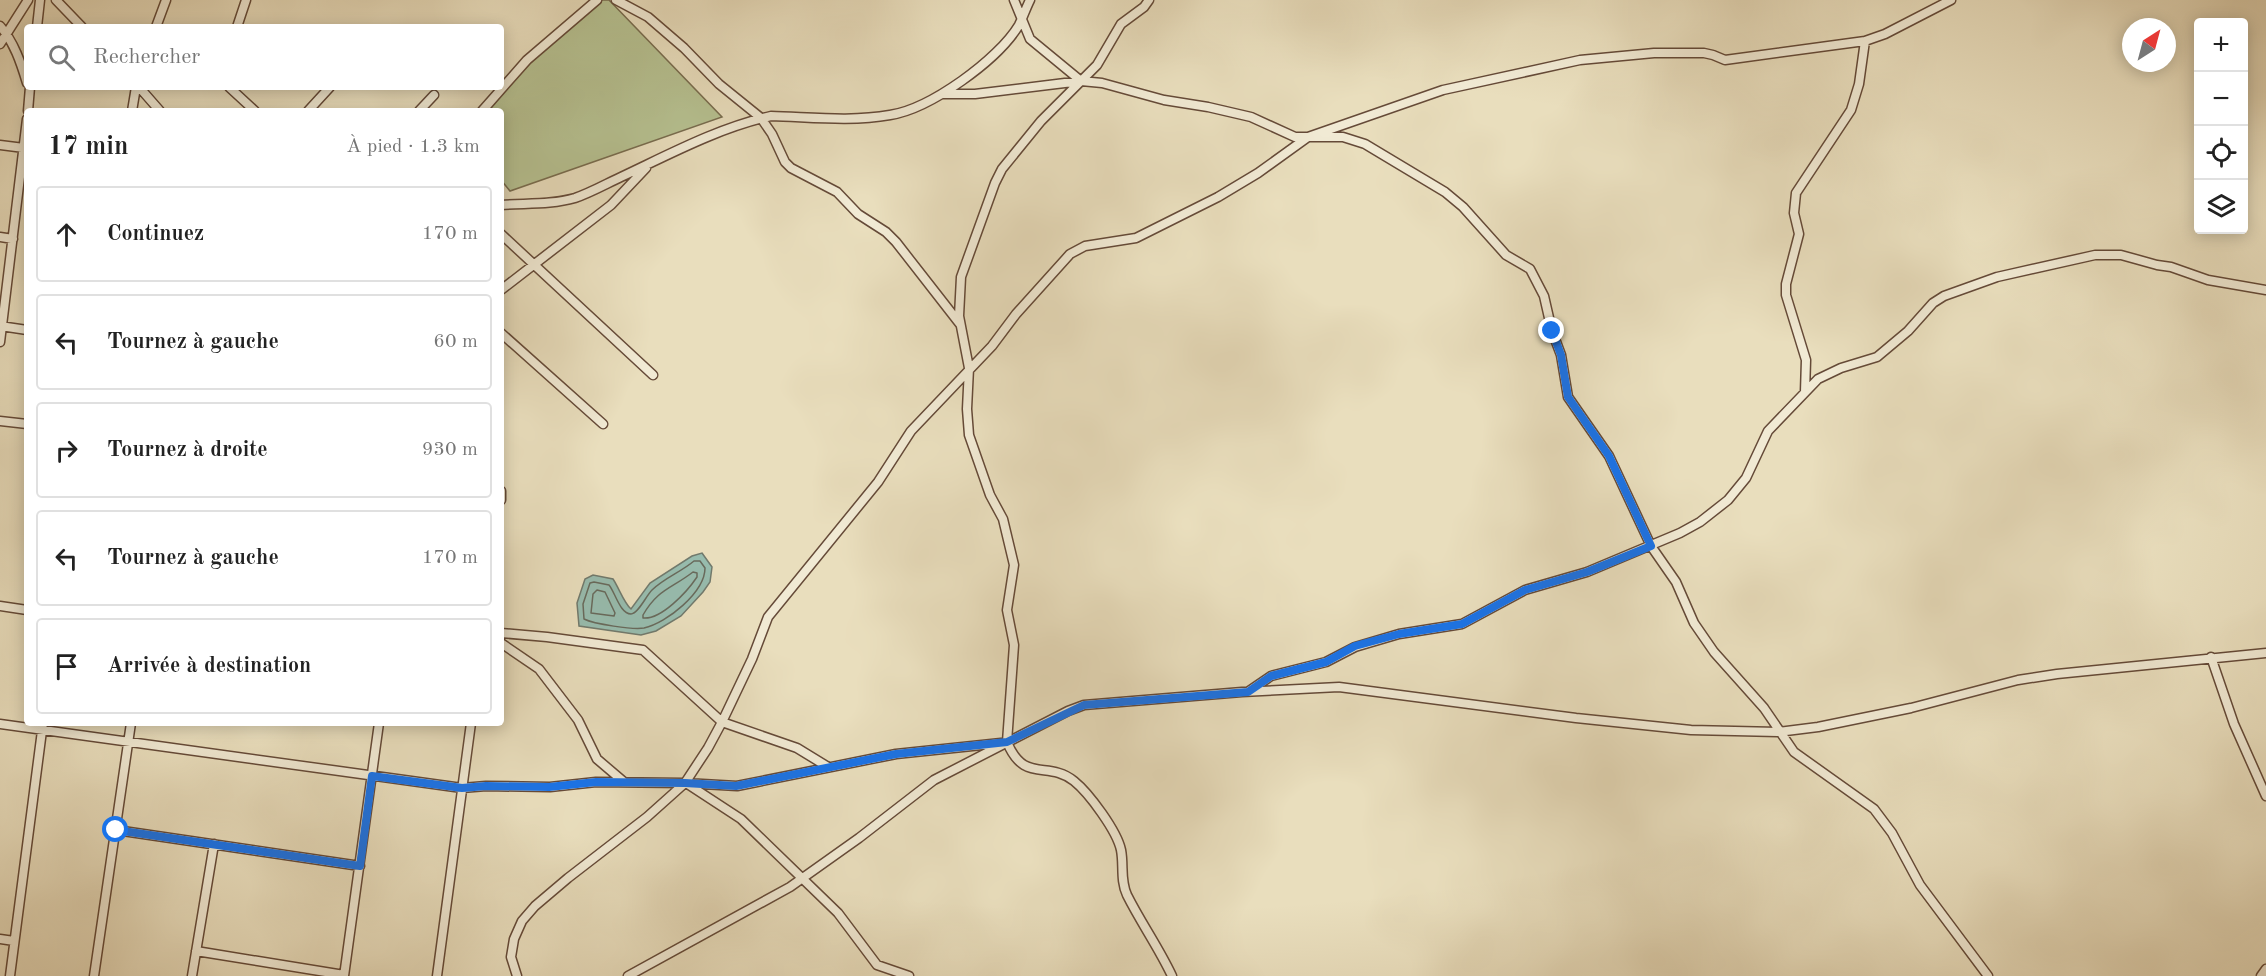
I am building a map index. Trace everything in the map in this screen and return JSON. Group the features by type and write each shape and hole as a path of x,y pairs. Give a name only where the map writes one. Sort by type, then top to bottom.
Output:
{"street":[{"path":"0,44 28,0"},
{"path":"37,24 40,0"},
{"path":"56,0 79,24"},
{"path":"159,24 166,0"},
{"path":"238,24 246,0"},
{"path":"504,86 527,60 597,0"},
{"path":"615,0 648,17 684,48 718,84 761,118 772,134 785,162 791,168 837,192 858,214 891,237 960,325"},
{"path":"1014,0 1029,39 1081,81"},
{"path":"504,205 575,198 698,141 761,118 771,116 851,118 892,115 942,94 989,58 1006,42 1030,0"},
{"path":"1149,0 1144,7 1121,24 1097,65 1041,121 1002,169 961,277 959,293 960,325 969,368 967,409 969,435 990,495 1003,519 1014,565 1007,610 1014,645 1007,742 1012,755 1019,763 1029,768 1063,774 1075,781 1114,833 1120,849 1121,877 1126,893 1172,976"},
{"path":"517,976 511,957 514,939 522,921 535,906 568,878 647,817 685,783 722,722 752,659 768,617 878,482 911,431 992,346 1016,314 1070,254 1085,246 1117,243 1136,238 1218,197 1258,173 1308,137 1443,90 1580,60 1654,53 1704,53 1725,60 1865,41 1885,34 1951,0"},
{"path":"0,26 7,34 24,72"},
{"path":"1805,392 1806,360 1786,295 1786,284 1799,234 1794,213 1796,193 1851,110 1859,84 1865,41"},
{"path":"942,94 986,93 1081,81 1102,83 1164,100 1251,117 1295,137 1343,137 1365,144 1445,192 1463,207 1506,255 1530,269 1544,296 1552,331 1561,355 1568,397 1609,456 1651,546 1676,582 1694,623 1714,652 1764,708 1778,732 1794,752 1874,809 1892,833 1920,885 1988,976"},
{"path":"28,108 29,90"},
{"path":"133,108 136,90"},
{"path":"140,90 157,108"},
{"path":"232,90 252,108"},
{"path":"311,108 327,90"},
{"path":"485,108 501,90"},
{"path":"421,108 434,95"},
{"path":"0,145 24,148 0,342"},
{"path":"504,288 611,205 651,163"},
{"path":"0,237 14,239"},
{"path":"504,237 653,375"},
{"path":"1248,692 1271,676 1326,662 1355,646 1399,634 1462,624 1525,590 1587,572 1651,546 1700,522 1728,500 1746,478 1768,431 1818,379 1877,357 1908,331 1933,303 1944,296 1997,277 2095,255 2121,255 2171,267 2208,280 2266,290"},
{"path":"1,326 24,330"},
{"path":"504,336 603,424"},
{"path":"0,421 24,424"},
{"path":"0,606 24,610"},
{"path":"504,633 643,651 722,722 797,748 828,767"},
{"path":"504,645 539,669 578,720 597,759 624,782"},
{"path":"628,976 790,887 859,838 934,780 1084,705 1339,687 1576,718 1691,730 1778,732 1818,727 1911,708 2028,678 2266,653"},
{"path":"2211,657 2234,724 2266,796"},
{"path":"0,724 24,725"},
{"path":"10,976 42,726 129,742 462,788 549,787 596,782 736,786 896,754 1007,742"},
{"path":"94,976 131,726"},
{"path":"196,951 344,976 379,726"},
{"path":"436,976 471,726"},
{"path":"685,783 741,819 838,913 877,965 909,976"},
{"path":"116,830 360,866"},
{"path":"192,976 214,844"},
{"path":"0,939 14,941"},
{"path":"2261,976 2266,969"}],"shaded area":[{"path":"597,0 609,0 722,117 510,191 504,184 504,108 485,108 500,90 504,90 504,86"}],"water":[{"path":"702,553 712,567 710,582 681,616 656,631 641,635 579,626 577,603 585,579 593,575 613,579 631,609 650,583 692,556"}],"route":[{"path":"116,830 360,866 372,776 462,788 549,787 596,782 736,786 896,754 1007,742 1084,705 1248,692 1271,676 1326,662 1355,646 1399,634 1462,624 1525,590 1587,572 1651,546 1609,456 1568,397 1561,355 1552,331"}]}
